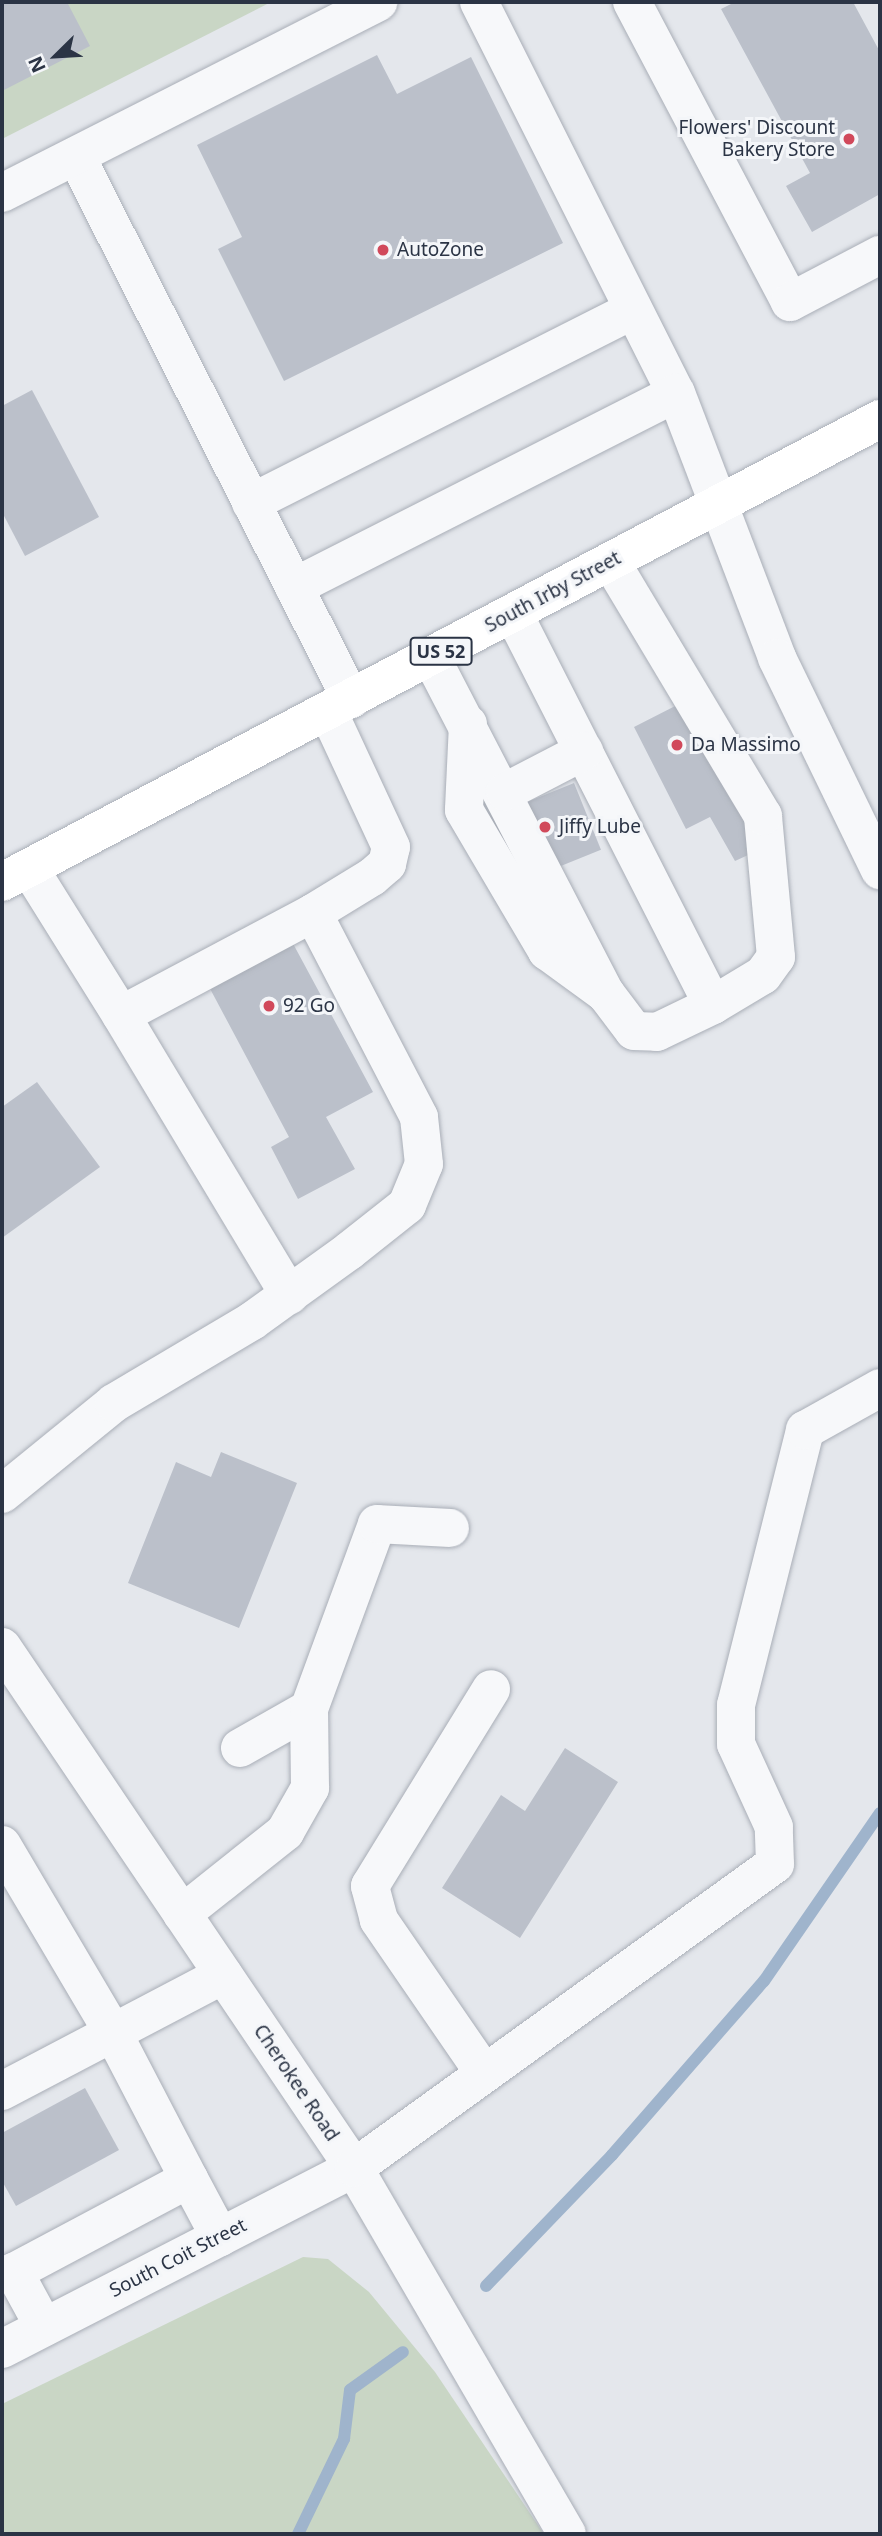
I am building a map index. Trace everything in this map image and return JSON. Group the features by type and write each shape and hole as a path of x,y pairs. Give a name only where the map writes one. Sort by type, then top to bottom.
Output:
{"main road":[{"name":"South Irby Street","path":"15,875 880,419"}],"street":[{"path":"2,193 378,2"},
{"path":"479,2 676,393 777,658 876,851"},
{"path":"632,2 790,302 880,255"},
{"path":"76,156 294,587 391,847 387,864 372,877 313,913 121,1015"},
{"path":"251,503 633,310"},
{"path":"294,587 676,393"},
{"path":"431,657 505,792 606,994 634,1031 657,1032 713,1005 763,975 776,957 763,816 611,562"},
{"path":"513,613 713,1005"},
{"path":"468,724 464,810 547,951 606,994"},
{"path":"505,792 584,751"},
{"path":"15,875 121,1015 289,1295"},
{"path":"2,1494 114,1403 289,1295 407,1205 425,1164 419,1117 313,913"},
{"name":"South Coit Street","path":"2,2349 354,2168 775,1864 774,1827 736,1744 736,1705 805,1430 880,1388"},
{"path":"182,1914 285,1832 310,1788 309,1709 377,1524 450,1528"},
{"name":"Cherokee Road","path":"2,1647 354,2168 567,2534"},
{"path":"484,2073 379,1920 370,1886 491,1689"},
{"path":"240,1748 309,1709"},
{"path":"2,1845 113,2033 220,2237"},
{"path":"2,2091 223,1975"},
{"path":"44,2327 8,2263 189,2179"}],"green space":[{"path":"2,2 271,2 2,139"},
{"path":"303,2257 328,2259 369,2292 435,2372 544,2534 2,2534 2,2404"}],"building":[{"path":"2,2 67,2 90,46 2,91"},
{"path":"735,2 853,2 880,52 880,194 812,232 786,186 810,173 721,9"},
{"path":"377,55 397,94 471,57 563,243 284,381 218,249 242,237 197,145"},
{"path":"32,390 99,517 25,556 2,512 2,406"},
{"path":"683,702 759,850 735,861 710,817 686,829 634,727"},
{"path":"574,783 601,850 510,886 483,820"},
{"path":"290,938 373,1092 326,1117 355,1169 298,1199 271,1147 289,1137 207,983"},
{"path":"37,1082 100,1167 2,1238 2,1107"},
{"path":"221,1452 297,1483 239,1628 128,1583 176,1462 211,1477"},
{"path":"565,1748 618,1782 520,1938 442,1888 501,1795 525,1811"},
{"path":"85,2088 119,2150 16,2206 2,2181 2,2133"}],"waterway":[{"path":"486,2286 612,2155 764,1981 880,1813"},
{"path":"298,2534 344,2439 350,2390 403,2352"}],"place":[{"name":"Flowers' Discount Bakery Store","path":"849,139"},
{"name":"AutoZone","path":"383,250"},
{"name":"Da Massimo","path":"677,745"},
{"name":"Jiffy Lube","path":"545,827"},
{"name":"92 Go","path":"269,1006"}]}
